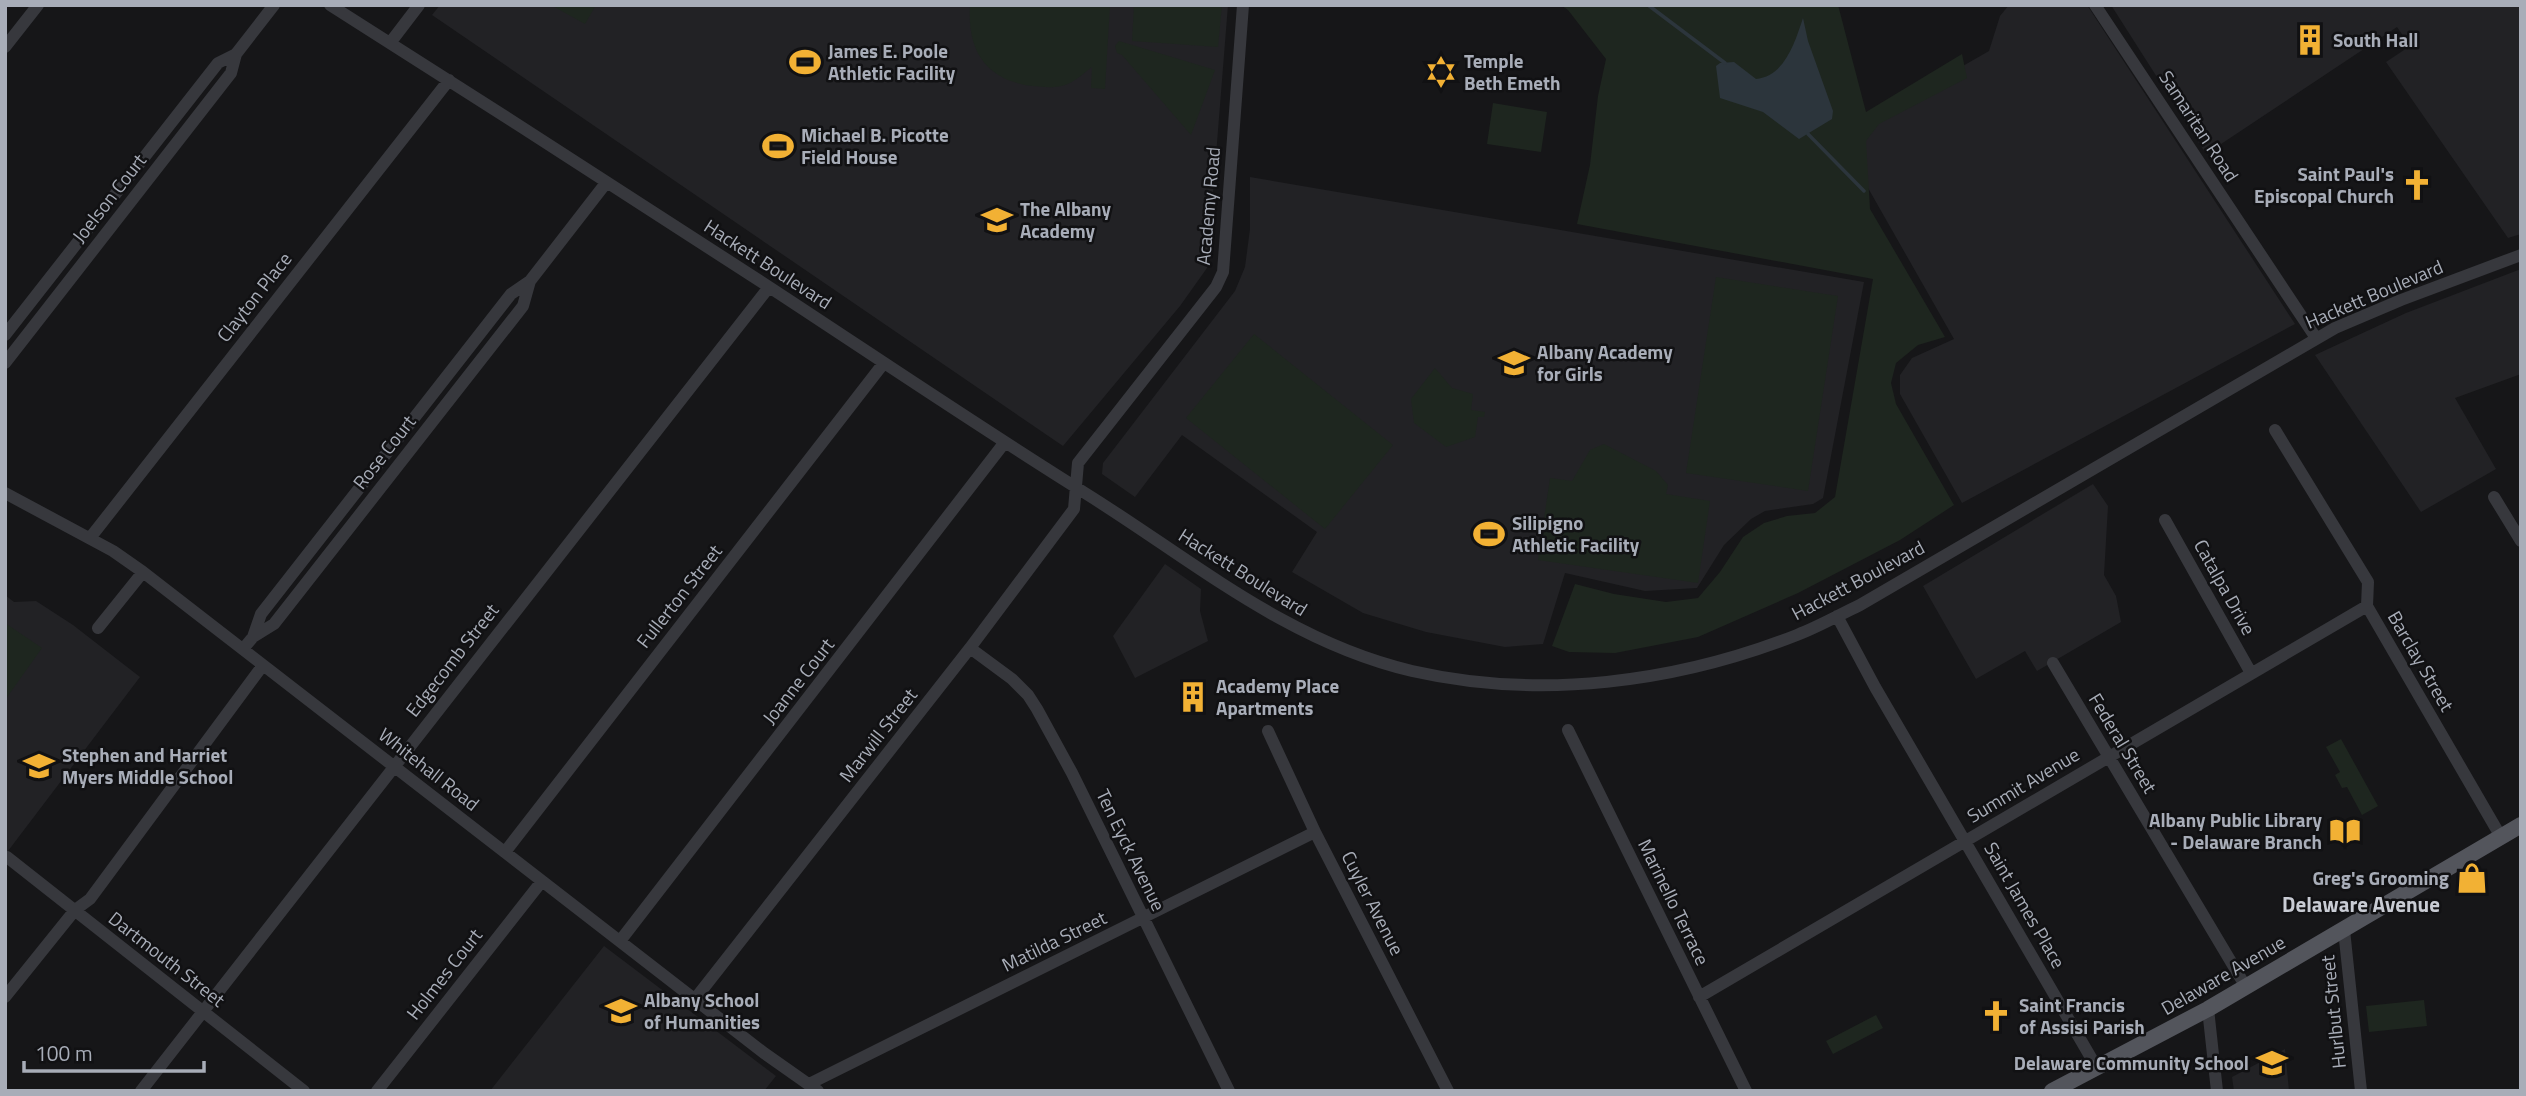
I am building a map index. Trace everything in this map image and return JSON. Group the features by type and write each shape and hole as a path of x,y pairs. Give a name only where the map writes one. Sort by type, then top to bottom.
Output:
{"main road":[{"name":"Delaware Avenue","path":"2052,1091 2076,1085 2097,1068 2208,1009 2521,825"}],"street":[{"path":"5,47 38,5"},
{"name":"Joelson Court","path":"5,363 231,73 236,54 274,5"},
{"name":"Hackett Boulevard","path":"330,5 769,286 883,364 1286,624 1366,657 1409,671 1512,686 1605,683 1657,675 1725,660 1799,634 1860,605 2316,338 2380,308 2521,255"},
{"path":"390,43 419,5"},
{"name":"Academy Road","path":"1076,487 1078,463 1125,400 1213,292 1223,272 1242,5"},
{"name":"Samaritan Road","path":"2095,5 2316,338"},
{"name":"Joelson Court","path":"5,335 218,63 236,54"},
{"name":"Clayton Place","path":"90,538 449,80"},
{"path":"149,151 163,161"},
{"name":"Rose Court","path":"243,649 253,637 261,614 278,592 512,294 530,281 607,183"},
{"path":"73,249 86,259"},
{"name":"Edgecomb Street","path":"141,1091 769,286"},
{"path":"5,341 16,349"},
{"name":"Fullerton Street","path":"505,852 883,364"},
{"name":"Barclay Street","path":"2275,430 2368,582 2367,607 2501,837"},
{"name":"Joanne Court","path":"620,942 1005,442"},
{"name":"Marwill Street","path":"695,999 970,648 1074,509 1076,487"},
{"name":"Whitehall Road","path":"5,493 90,538 143,572 764,1053 814,1087"},
{"path":"2494,497 2521,541"},
{"name":"Catalpa Drive","path":"2165,520 2251,673"},
{"path":"98,628 143,572"},
{"name":"Summit Avenue","path":"1699,997 2367,607"},
{"name":"Saint James Place","path":"1837,616 1875,687 2097,1068"},
{"name":"Ten Eyck Avenue","path":"970,648 1012,679 1037,709 1072,773 1229,1091"},
{"name":"Federal Street","path":"2053,663 2246,987"},
{"path":"5,997 75,910 90,899 262,665"},
{"name":"Marinello Terrace","path":"1568,730 1746,1091"},
{"name":"Cuyler Avenue","path":"1268,731 1315,832 1448,1091"},
{"name":"Matilda Street","path":"814,1087 1315,832"},
{"name":"Dartmouth Street","path":"7,857 304,1091"},
{"name":"Holmes Court","path":"377,1091 541,881"},
{"name":"Hurlbut Street","path":"2344,930 2361,1091"},
{"path":"2208,1009 2217,1091"}],"shaded area":[{"path":"440,5 1228,5 1207,268 1180,306 1063,446 432,15"},
{"path":"551,5 596,5 585,24"},
{"path":"970,5 1110,5 1105,89 1091,88 1092,67 1073,81 1056,87 1032,86 1002,77 991,70 976,49 972,36"},
{"path":"1134,5 1222,5 1218,47 1132,41"},
{"path":"1561,5 1838,5 1866,112 1962,54 1967,78 1879,124 1866,141 1870,209 1945,337 1918,345 1896,363 1891,383 1896,404 1954,505 1900,540 1798,593 1698,637 1615,653 1569,652 1552,646 1575,584 1614,594 1666,602 1698,598 1720,572 1743,537 1764,523 1787,516 1815,513 1835,497 1873,279 1577,224 1590,165 1598,96 1606,59 1568,10"},
{"path":"2009,5 2087,5 2295,324 1962,503 1900,394 1900,375 1912,358 1954,339 1839,137 1989,51 2000,16"},
{"path":"2111,5 2521,5 2521,234 2508,238 2386,62 2410,46 2397,27 2206,154"},
{"path":"1803,18 1808,41 1833,111 1832,119 1799,139 1763,112 1720,98 1716,66 1734,62 1756,79 1766,77 1782,65"},
{"path":"1119,41 1215,70 1191,135 1122,55 1117,53 1115,46"},
{"path":"1493,103 1547,112 1541,152 1487,144"},
{"name":"Albany Academy for Girls","path":"1250,177 1864,282 1823,498 1813,504 1765,511 1751,519 1724,545 1697,588 1645,591 1565,573 1543,644 1505,647 1426,632 1363,613 1292,572 1317,532 1182,435 1135,497 1102,474 1103,463 1235,291 1245,267 1250,229"},
{"path":"2521,269 2521,374 2455,398 2496,469 2421,512 2315,355 2406,313"},
{"path":"1716,277 1838,296 1808,491 1686,473"},
{"path":"1254,334 1393,445 1325,529 1186,418"},
{"path":"1435,368 1452,388 1473,394 1471,410 1485,412 1484,417 1478,417 1475,437 1446,447 1414,423 1411,399"},
{"path":"1604,444 1656,471 1668,485 1666,494 1710,501 1698,583 1538,560 1550,478 1572,481 1590,450"},
{"path":"2093,484 2108,506 2104,575 2116,596 2121,622 2037,671 2025,651 1976,679 1923,586"},
{"path":"1165,564 1201,589 1200,611 1208,641 1135,678 1113,636"},
{"name":"Stephen and Harriet Myers Middle School","path":"5,595 14,602 36,601 73,625 140,677 5,855"},
{"path":"5,623 42,648 5,700"},
{"path":"2341,739 2378,806 2362,815 2347,787 2342,788 2335,775 2340,772 2326,747"},
{"name":"Albany School of Humanities","path":"604,946 776,1076 764,1091 490,1091"},
{"path":"2424,1000 2427,1026 2369,1032 2366,1006"},
{"path":"1876,1015 1883,1028 1833,1054 1826,1041"},
{"name":"Delaware Community School","path":"2285,1049 2289,1091 2234,1091 2232,1077"}],"waterway":[{"path":"1648,5 1725,63"},
{"path":"1808,134 1864,191"}],"place":[{"name":"South Hall","path":"2310,40"},
{"name":"James E. Poole Athletic Facility","path":"805,62"},
{"name":"Temple Beth Emeth","path":"1441,72"},
{"name":"Michael B. Picotte Field House","path":"778,146"},
{"name":"Saint Paul's Episcopal Church","path":"2417,185"},
{"name":"The Albany Academy","path":"997,220"},
{"name":"Albany Academy for Girls","path":"1514,363"},
{"name":"Silipigno Athletic Facility","path":"1489,534"},
{"name":"Academy Place Apartments","path":"1193,697"},
{"name":"Stephen and Harriet Myers Middle School","path":"39,766"},
{"name":"Albany Public Library - Delaware Branch","path":"2345,831"},
{"name":"Greg's Grooming","path":"2472,878"},
{"name":"Albany School of Humanities","path":"621,1011"},
{"name":"Saint Francis of Assisi Parish","path":"1996,1016"},
{"name":"Delaware Community School","path":"2272,1063"}],"district":[{"name":"Delaware Avenue","path":"2361,905"}]}
